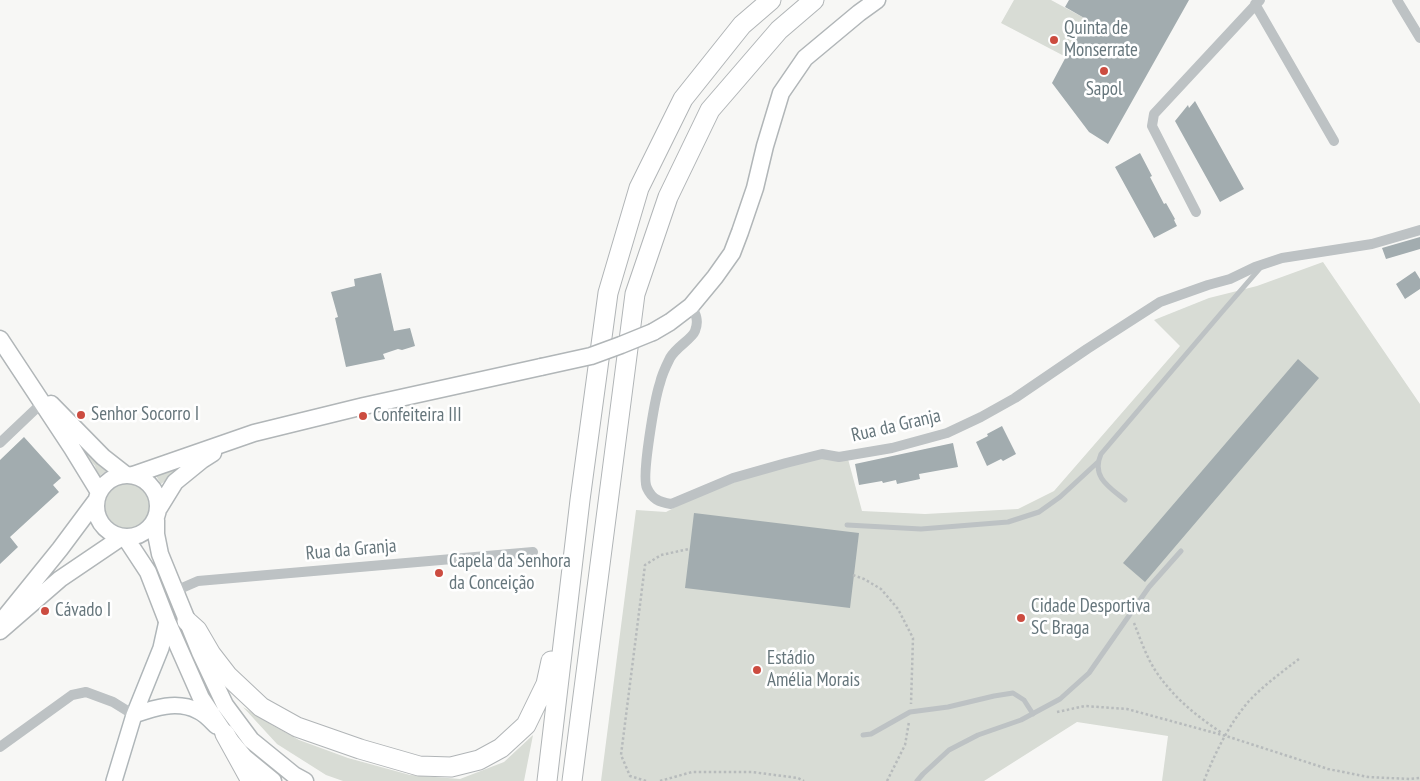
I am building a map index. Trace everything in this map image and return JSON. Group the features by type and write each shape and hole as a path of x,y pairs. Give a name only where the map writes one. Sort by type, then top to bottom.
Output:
{"highway":[{"path":"547,781 580,500 608,293 639,188 683,99 742,25 771,0"},
{"path":"572,781 635,294 668,196 710,110 779,30 814,0"},
{"path":"187,621 197,630 211,654 228,676 260,707 297,727 360,749 419,766 451,767 478,760 501,748 526,725 546,684 557,630 571,523 580,500"},
{"path":"225,734 252,781"}],"main road":[{"path":"0,623 60,549 102,487 110,480 254,433 364,406 591,356 653,332 670,322 691,306 732,253 755,188 781,93 805,58 877,0"},
{"path":"0,339 72,448 97,497 97,515 106,530 114,534 132,537 142,534 150,528 175,482 202,460 232,441"},
{"path":"16,362 47,400 103,457 129,475 139,477 148,482 154,490 158,500 156,534 160,554 187,621 225,705 251,740 304,781"},
{"path":"123,537 148,572 201,698 225,734 245,758 272,781"},
{"path":"0,631 60,579 123,537"}],"street":[{"path":"1397,0 1420,38"},
{"path":"1196,212 1152,126 1154,114 1257,2 1334,141"},
{"name":"Rua da Granja","path":"691,306 697,315 697,325 694,333 672,355 660,383 646,469 646,486 652,498 670,504 733,478 786,463 822,454 839,457 892,448 947,434 1015,398 1160,302 1230,279 1282,258 1372,244 1420,230"},
{"path":"0,443 42,402"},
{"name":"Rua da Granja","path":"175,591 198,581 533,552"},
{"path":"114,781 134,715 161,648 167,621"},
{"path":"0,747 72,695 86,692 113,702 134,715"},
{"path":"134,715 157,707 182,705 199,711 225,734"}],"lane":[{"path":"847,525 921,529 1008,522 1039,512 1060,497 1098,462 1105,448 1264,264"},
{"path":"1098,462 1101,480 1125,500"},
{"path":"917,781 949,750 978,735 1021,720 1060,699 1089,673 1149,588 1180,551"},
{"path":"863,735 872,734 910,712 948,707 1013,693 1024,700 1033,714"}],"path":[{"path":"646,781 630,776 622,755 645,565 660,555 689,549"},
{"path":"853,576 864,579 881,589 898,609 913,638 912,695 906,745 887,781"},
{"path":"1130,615 1154,669 1177,698 1205,722 1226,736"},
{"path":"1204,781 1212,761 1234,720 1250,700 1278,674 1299,659"},
{"path":"1057,712 1085,706 1128,709 1226,736 1328,769 1368,777 1420,778"},
{"path":"660,781 692,772 752,772 798,778 804,781"}],"shaded area":[{"name":"Quinta de Monserrate","path":"1014,0 1051,0 1086,19 1066,57 1001,23"},
{"name":"Cidade Desportiva SC Braga","path":"1323,262 1420,404 1420,781 1162,781 1168,736 1077,722 984,781 601,781 636,510 666,512 687,501 753,475 822,458 848,459 862,511 925,514 1018,509 1054,491 1180,346 1154,320 1209,298 1257,286"},
{"path":"75,440 112,467 98,477 95,466"},
{"path":"187,464 161,484 156,476"},
{"path":"129,481 138,483 146,488 151,496 153,505 151,514 146,522 138,527 129,529 120,527 112,522 107,514 105,505 107,496 112,488 120,483"},
{"path":"243,707 299,740 348,758 410,775 460,779 504,762 533,735 524,781 343,781 326,775 277,744"}],"building":[{"name":"Sapol","path":"1069,0 1189,0 1108,144 1089,132 1052,83 1086,19 1065,7"},
{"path":"1195,101 1244,189 1220,202 1175,121 1188,105 1189,108"},
{"path":"1140,153 1152,176 1150,177 1164,204 1166,203 1175,219 1177,226 1154,238 1115,167"},
{"path":"1420,237 1420,249 1386,259 1382,248"},
{"path":"1415,271 1420,279 1420,289 1405,299 1396,284"},
{"path":"381,273 394,331 410,328 415,346 383,354 385,359 346,367 335,318 338,317 331,292 355,286 354,279"},
{"path":"1298,359 1319,378 1145,582 1123,563"},
{"path":"1002,426 1016,454 987,466 976,442"},
{"path":"24,437 61,478 53,485 59,492 10,537 18,547 0,564 0,460"},
{"path":"953,443 958,467 919,474 920,479 897,484 896,480 859,485 855,464"},
{"path":"694,513 859,533 850,608 685,588"}],"place":[{"name":"Quinta de Monserrate","path":"1054,40"},
{"name":"Sapol","path":"1104,71"},
{"name":"Senhor Socorro I","path":"81,415"},
{"name":"Confeiteira III","path":"363,416"},
{"name":"Capela da Senhora da Conceição","path":"439,573"},
{"name":"Cávado I","path":"45,611"},
{"name":"Cidade Desportiva SC Braga","path":"1021,618"},
{"name":"Estádio Amélia Morais","path":"757,670"}]}
